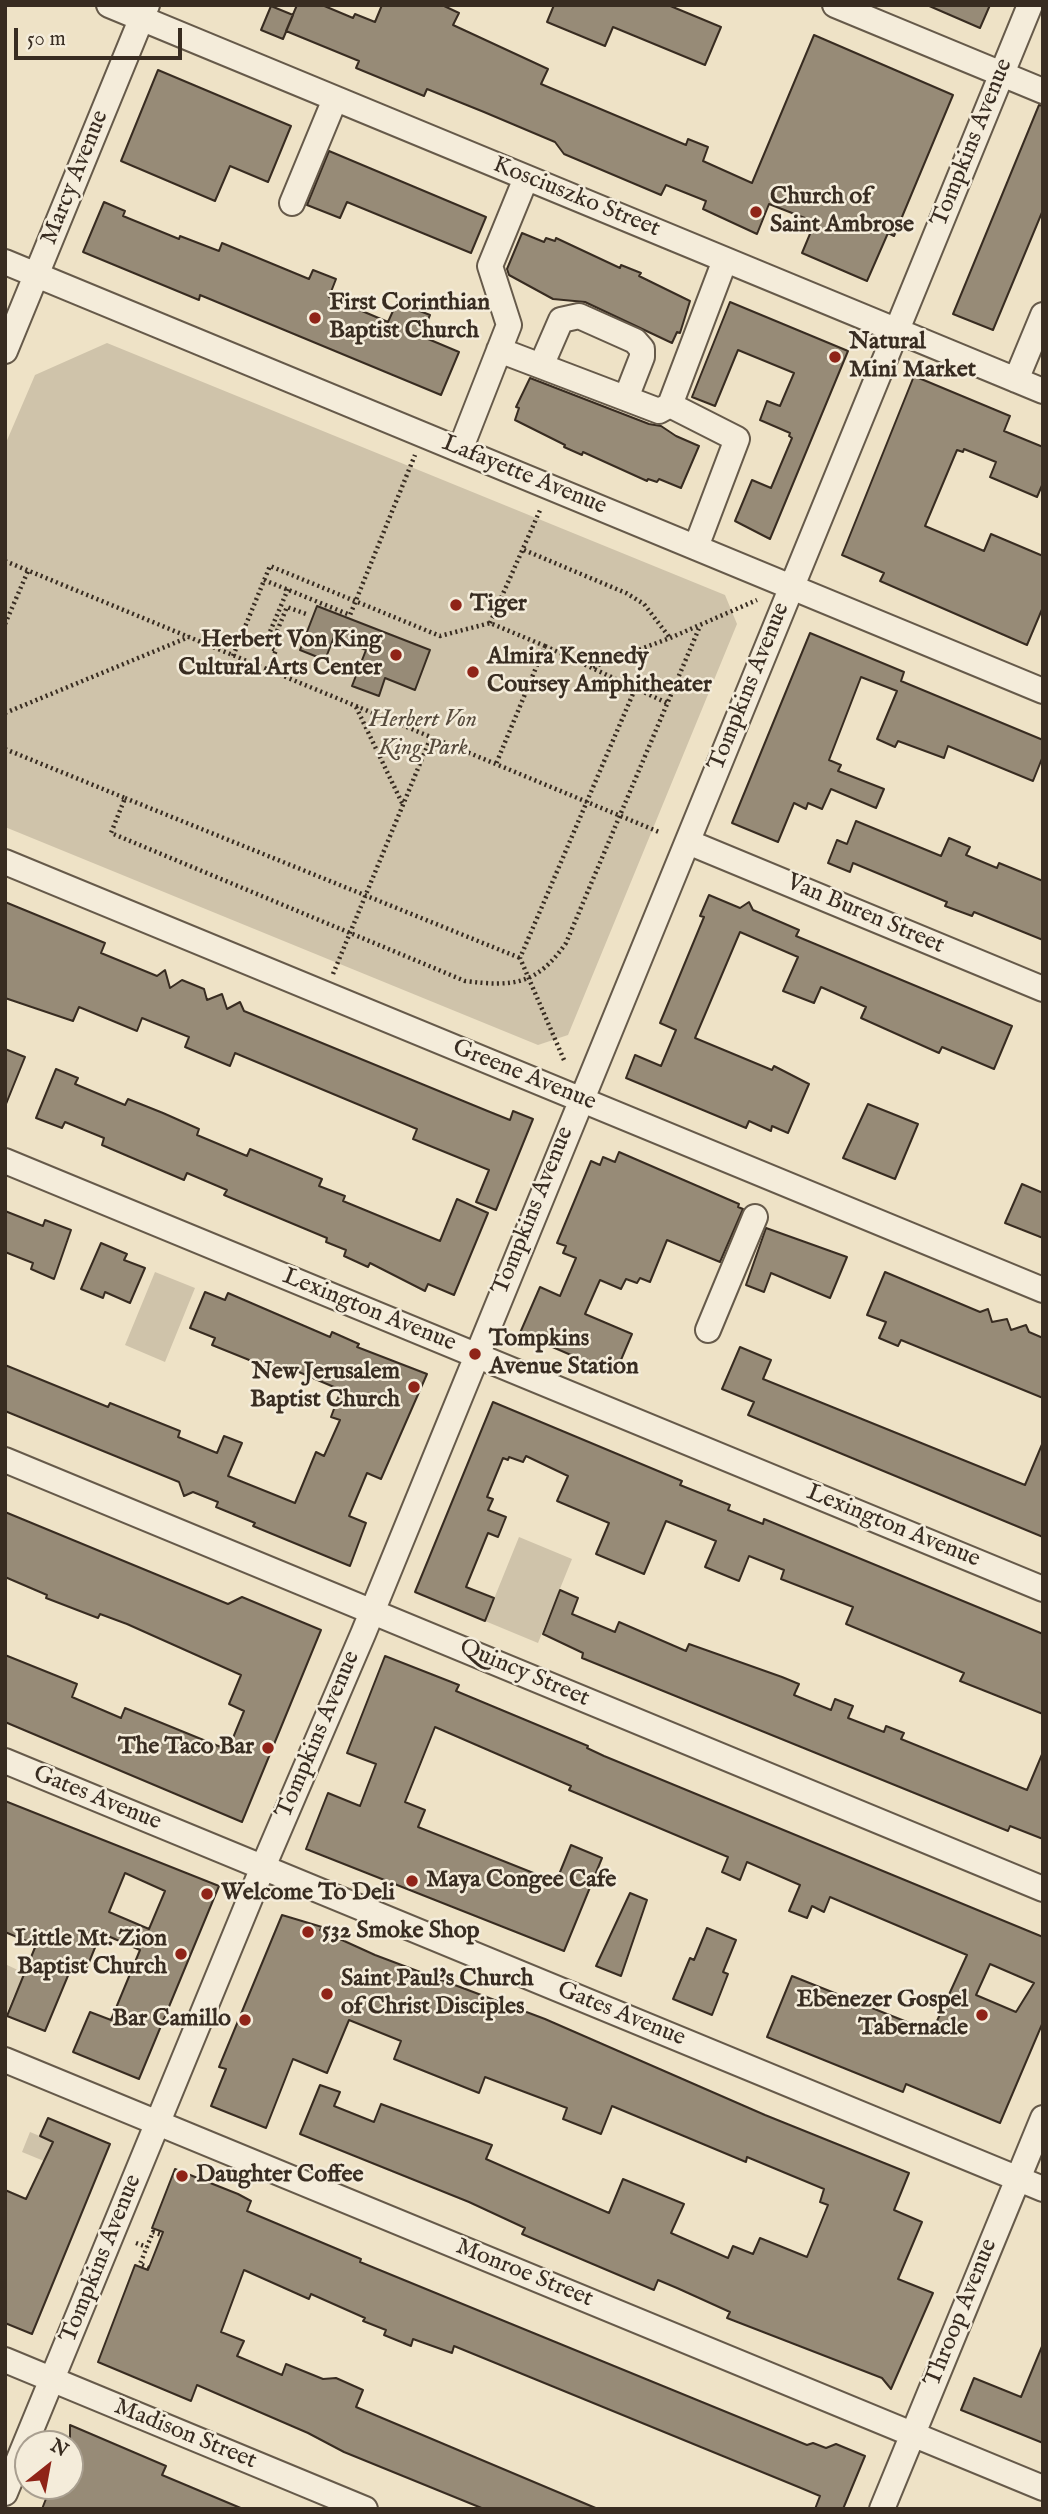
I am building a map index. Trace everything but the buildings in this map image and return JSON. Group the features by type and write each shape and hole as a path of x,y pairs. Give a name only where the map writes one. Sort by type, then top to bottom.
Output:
{"street":[{"name":"Kosciuszko Street","path":"109,5 145,12 335,99 1043,391"},
{"path":"835,5 1043,91"},
{"name":"Tompkins Avenue","path":"5,2493 263,1867 372,1611 1030,5"},
{"name":"Marcy Avenue","path":"5,351 145,12"},
{"path":"292,203 335,99"},
{"path":"460,450 509,325 490,266 526,178"},
{"path":"499,350 659,411 670,405 725,260"},
{"name":"Lafayette Avenue","path":"5,262 1043,691"},
{"path":"1016,380 1043,315"},
{"path":"541,366 561,320 579,316 635,341 642,349 642,357 626,398"},
{"path":"670,405 737,439 696,547"},
{"name":"Van Buren Street","path":"688,842 1043,989"},
{"name":"Greene Avenue","path":"5,862 1043,1290"},
{"name":"Lexington Avenue","path":"5,1161 1043,1589"},
{"path":"708,1330 755,1217"},
{"name":"Quincy Street","path":"5,1460 1043,1889"},
{"name":"Gates Avenue","path":"5,1761 1043,2189"},
{"name":"Monroe Street","path":"5,2060 1043,2488"},
{"name":"Throop Avenue","path":"881,2509 1043,2118"},
{"name":"Madison Street","path":"5,2360 365,2509"}],"path":[{"path":"264,580 350,615 424,435"},
{"path":"491,623 550,487"},
{"path":"524,550 626,593 644,604 670,638"},
{"path":"5,561 659,832"},
{"path":"233,656 270,566 440,636 491,623 593,667 597,673 667,703"},
{"path":"5,624 28,571"},
{"path":"275,636 269,634 288,589"},
{"path":"593,667 670,638 757,600"},
{"path":"270,648 287,607 309,615"},
{"path":"125,798 111,833 465,981 500,985 529,979 551,964 566,943 700,625"},
{"path":"242,636 276,650 268,670"},
{"path":"5,713 189,638"},
{"path":"496,764 545,646"},
{"path":"520,958 635,689"},
{"path":"356,706 403,805"},
{"path":"325,993 431,737"},
{"path":"5,749 520,958 564,1060"},
{"path":"149,2268 140,2264 153,2232 162,2235"},
{"path":"136,2243 147,2247"}],"green space":[{"name":"Herbert Von King Park","path":"107,343 725,595 737,624 568,1035 538,1045 5,827 5,445 35,375"},
{"path":"155,1272 195,1288 165,1362 125,1345"},
{"path":"519,1537 572,1559 538,1643 485,1621"},
{"path":"5,1964 24,1973 5,2016"},
{"path":"30,2132 103,2162 95,2182 22,2152"}],"place":[{"name":"Church of Saint Ambrose","path":"756,212"},
{"name":"First Corinthian Baptist Church","path":"315,318"},
{"name":"Natural Mini Market","path":"835,357"},
{"name":"Tiger","path":"456,605"},
{"name":"Herbert Von King Cultural Arts Center","path":"396,655"},
{"name":"Almira Kennedy Coursey Amphitheater","path":"473,672"},
{"name":"Tompkins Avenue Station","path":"475,1354"},
{"name":"New Jerusalem Baptist Church","path":"414,1387"},
{"name":"The Taco Bar","path":"268,1748"},
{"name":"Maya Congee Cafe","path":"412,1881"},
{"name":"Welcome To Deli","path":"207,1894"},
{"name":"532 Smoke Shop","path":"308,1932"},
{"name":"Little Mt. Zion Baptist Church","path":"181,1954"},
{"name":"Saint Paul's Church of Christ Disciples","path":"327,1994"},
{"name":"Ebenezer Gospel Tabernacle","path":"982,2015"},
{"name":"Bar Camillo","path":"245,2020"},
{"name":"Daughter Coffee","path":"182,2176"}]}
